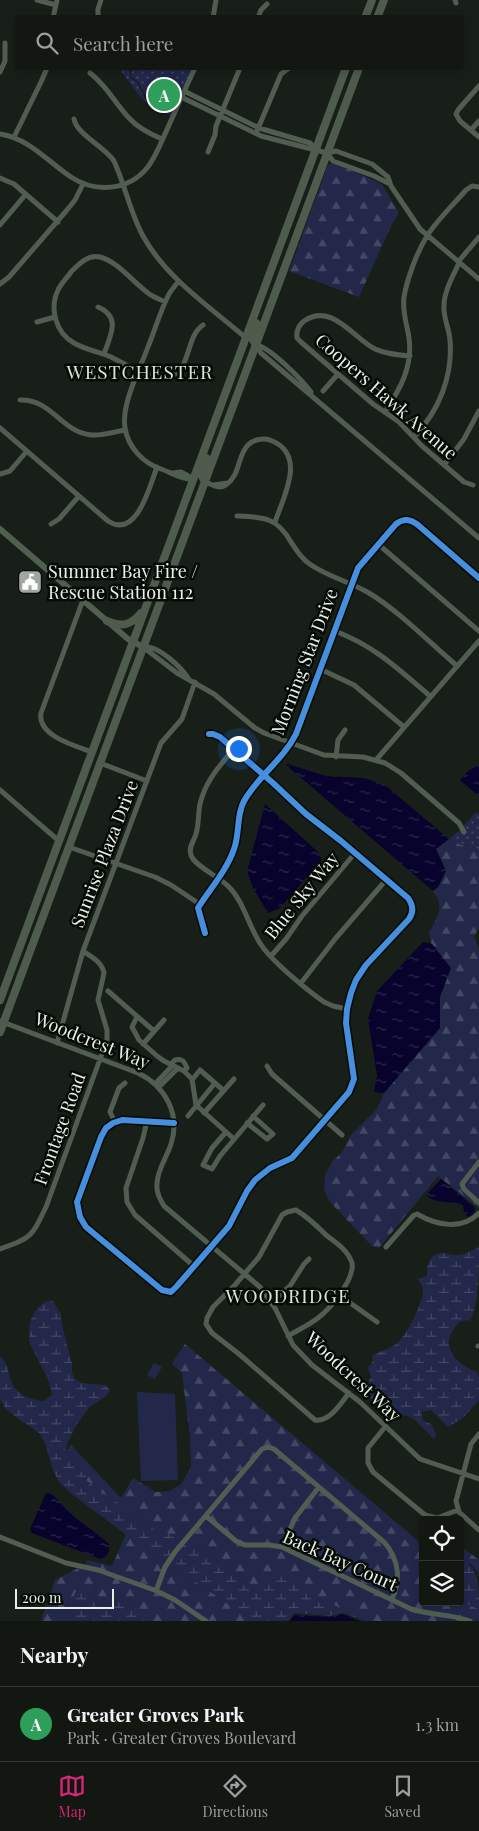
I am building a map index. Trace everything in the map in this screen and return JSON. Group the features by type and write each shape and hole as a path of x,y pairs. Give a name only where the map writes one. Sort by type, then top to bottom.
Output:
{"highway":[{"path":"366,15 372,0"},
{"path":"378,15 384,0"},
{"path":"0,1000 345,70"},
{"path":"0,1032 2,1022 58,878 358,70"},
{"path":"256,345 253,342 253,337 276,267 275,260"},
{"path":"205,482 202,474 207,454 225,405 225,394"},
{"path":"192,516 196,487 194,479"},
{"path":"107,621 117,625 127,625 136,619 146,608"},
{"path":"69,847 66,840 70,810"},
{"path":"58,878 62,848 59,841"}],"main road":[{"path":"0,529 107,621 133,642 144,647"}],"street":[{"path":"37,0 57,2 54,15"},
{"path":"98,15 101,0"},
{"path":"214,15 216,0"},
{"path":"259,15 267,4"},
{"path":"0,72 4,61 5,42"},
{"path":"14,137 46,70"},
{"path":"0,134 14,137 34,147 69,176 83,184 104,188 122,185 145,170 154,159 194,70"},
{"path":"208,152 222,110 239,70"},
{"path":"256,134 281,74 286,70"},
{"path":"90,73 109,91 133,122 162,139"},
{"path":"479,86 456,114 458,119 479,137"},
{"path":"183,94 222,110 258,128 310,143 316,149"},
{"path":"183,94 220,116 256,134 308,149 316,149 327,153 336,151 372,164 388,177 390,184 417,225 427,236 479,279"},
{"path":"74,119 78,128 112,158 136,221 156,256 179,281 246,338"},
{"path":"471,130 479,121"},
{"path":"327,153 333,161 390,184"},
{"path":"0,178 14,184 58,222"},
{"path":"0,284 9,277 58,222 75,200 83,184"},
{"path":"384,412 404,380 410,356 404,313 404,297 427,236 466,190 472,186 479,187"},
{"path":"0,224 26,194"},
{"path":"414,437 437,406 447,376 450,343 444,302 458,262 479,237"},
{"path":"165,302 146,292 112,263 95,256 79,263 60,286 54,302 55,317 60,330 71,342 156,377 177,373 182,366 195,334 203,325"},
{"path":"179,281 165,302 126,410 126,430 135,451 143,458 157,467 187,480 194,479"},
{"path":"98,307 107,312 113,323 104,354"},
{"path":"308,311 311,318"},
{"name":"Coopers Hawk Avenue","path":"410,356 388,353 373,348 339,321 331,317 319,316 311,318 299,326 296,333 297,338 338,374 399,422 464,482 473,485"},
{"path":"37,322 55,317"},
{"path":"256,345 258,351 278,363 479,538"},
{"path":"323,391 338,374"},
{"path":"20,400 40,404 70,427 84,434 100,435 126,430"},
{"path":"444,465 464,439 479,411"},
{"path":"0,428 111,523 118,525 126,524 139,511 157,467"},
{"path":"205,482 221,487 228,483 236,475 243,453 250,444 257,440 266,439 281,447 290,460 291,472 275,522"},
{"path":"0,474 10,471 27,451"},
{"path":"50,524 59,519 79,496"},
{"path":"237,516 260,517 275,522 286,533 300,556 318,568 352,584 382,602 457,666"},
{"name":"Morning Star Drive","path":"201,904 229,861 234,848 242,804 291,744 359,567 378,544 403,518 418,525 479,578"},
{"path":"378,544 479,631"},
{"path":"83,600 40,721 45,729 61,740 92,752"},
{"path":"334,631 359,641 377,652 430,696"},
{"path":"376,760 479,640"},
{"path":"144,647 177,673 216,695 258,730 320,754 336,757 360,756 392,766 459,823 464,832"},
{"path":"320,669 354,685 404,726"},
{"name":"Sunrise Plaza Drive","path":"57,1043 83,951 163,739 182,719 195,682"},
{"path":"336,757 338,740 345,730"},
{"path":"174,1123 131,1119 115,1122 108,1126 102,1135 78,1202 80,1217 86,1227 162,1290 172,1291 229,1226 247,1191 255,1180 270,1168 292,1158 347,1096 354,1082 354,1072 346,1031 347,1009 352,988 361,972 409,919 412,913 412,906 409,900 303,811 234,749 218,736 209,734"},
{"path":"234,749 215,771 205,790 199,808 196,833 190,850 191,856 195,862 218,878 236,895 257,939 271,956 327,1004 347,1009"},
{"path":"100,763 147,781"},
{"path":"0,790 59,841"},
{"path":"69,847 163,881 201,904 198,908 205,933"},
{"name":"Blue Sky Way","path":"271,956 286,940 302,916 355,853"},
{"path":"301,983 386,880"},
{"name":"Frontage Road","path":"0,1249 28,1238 35,1230 46,1207 107,1040 108,1030 98,1000 104,973 101,965 83,951"},
{"path":"108,991 154,1031"},
{"path":"137,1016 132,1028 134,1033 143,1044 164,1061 177,1067 192,1080 197,1107 234,1139"},
{"path":"143,1044 164,1020"},
{"name":"Woodcrest Way","path":"2,1022 138,1073 157,1086 170,1103 174,1123 172,1142 158,1179 157,1192 164,1206 257,1284 271,1302 288,1336 305,1358 349,1393 420,1459 479,1479"},
{"path":"267,1066 272,1074 342,1135"},
{"path":"157,1086 177,1067"},
{"path":"192,1080 200,1070 224,1090"},
{"path":"204,1113 234,1079"},
{"path":"115,1122 110,1112 119,1088 125,1083"},
{"path":"188,1116 216,1084"},
{"path":"226,1132 212,1148 203,1165 212,1169 220,1156 262,1105"},
{"path":"247,1123 268,1139 271,1137 273,1134 253,1116"},
{"path":"147,1121 126,1188 127,1202 135,1215 195,1267"},
{"path":"478,1199 462,1186 463,1181 479,1162"},
{"path":"288,1336 318,1318 339,1295 352,1271 352,1264 348,1255 311,1220 296,1210 282,1215 264,1249 245,1274 210,1311 206,1321 208,1329 315,1420 322,1420 330,1415 349,1393"},
{"path":"386,1247 416,1214 436,1223 455,1224 469,1221 479,1213"},
{"path":"271,1302 288,1289 304,1264 310,1260"},
{"path":"339,1295 377,1322"},
{"path":"385,1427 369,1445 367,1451 368,1463 373,1472 425,1515 437,1518 458,1510"},
{"path":"479,1434 471,1444 456,1497 458,1510 479,1530"},
{"path":"156,1591 165,1567 175,1552 262,1449 268,1447 274,1449 385,1543 396,1560 398,1577 396,1591 392,1599"},
{"path":"282,1547 295,1518 319,1487"},
{"name":"Back Bay Court","path":"206,1516 236,1541 245,1545 282,1547 422,1612 470,1621"},
{"path":"0,1537 66,1563 98,1570 156,1591 175,1600 206,1621"}],"green space":[{"path":"120,70 130,71 130,77 137,83 148,104 141,98"},
{"path":"132,70 194,70 172,117 150,103 138,82 131,76"},
{"path":"335,163 382,184 399,213 391,226 359,297 289,271 328,165"},
{"path":"476,812 479,814 479,851 472,846 461,845 449,839"},
{"path":"449,839 461,845 472,846 479,851 479,927 474,937 479,949 479,1208 438,1176 379,1248 372,1246 329,1201 324,1189 325,1175 332,1162 343,1151 350,1136 377,1109 384,1093 440,1028 440,997 451,968 432,946 429,932 440,907 437,896 433,891 438,887 446,871 436,849"},
{"path":"479,1247 478,1287 473,1314 470,1321 459,1322 450,1336 449,1343 452,1354 456,1359 466,1367 477,1372 479,1378 479,1400 463,1418 448,1427 431,1410 421,1412 423,1420 432,1425 436,1434 434,1439 414,1419 405,1415 399,1417 374,1402 368,1392 371,1376 368,1368 373,1361 372,1356 397,1343 409,1327 420,1305 423,1293 422,1286 417,1279 427,1276 428,1264 432,1257 439,1253 460,1255"},
{"path":"47,1301 53,1301 61,1314 74,1378 81,1383 105,1385 110,1390 107,1395 90,1407 82,1417 72,1434 65,1452 81,1471 87,1475 87,1481 138,1520 159,1532 178,1536 217,1561 254,1592 260,1593 268,1581 278,1576 364,1621 344,1613 329,1616 294,1613 288,1621 246,1621 237,1610 155,1554 149,1552 59,1482 52,1468 46,1445 41,1435 5,1408 0,1399 0,1356 7,1366 13,1385 23,1395 44,1401 52,1395 48,1379 30,1344 29,1338 31,1319 37,1309"},
{"path":"185,1344 419,1542 419,1606 464,1606 464,1603 479,1609 479,1621 364,1621 336,1606 266,1586 260,1593 254,1592 217,1561 178,1536 159,1532 138,1520 87,1481 87,1475 81,1471 65,1452 71,1445 121,1498 133,1478 156,1492 170,1491 181,1484 191,1467 190,1437 182,1373 172,1364"},
{"path":"154,1363 162,1367 155,1379 147,1375"},
{"path":"137,1392 175,1394 178,1480 141,1481"},
{"path":"126,1534 149,1552 155,1554 237,1610 246,1621 147,1621 138,1608 130,1603 121,1601 106,1604 99,1603 90,1590 77,1588 71,1605 71,1621 41,1621 55,1580 86,1564 87,1560 112,1566"},
{"path":"464,1549 479,1560 479,1574 464,1559"},
{"path":"464,1559 471,1566 477,1578 479,1609 464,1603"},
{"path":"82,1585 86,1585 99,1603 106,1604 115,1601 125,1601 134,1605 147,1621 71,1621 72,1601"}],"water":[{"path":"286,765 326,776 364,778 385,785 449,839 436,849 446,871 438,887 433,891"},
{"path":"479,765 479,793 476,794 460,780 468,771"},
{"path":"265,804 317,851 322,860 279,909 268,913 253,888 247,871"},
{"path":"423,942 432,944 451,968 440,997 440,1028 384,1093 374,1092 377,1076 368,1019 377,991"},
{"path":"441,1179 474,1207 472,1215 468,1217 464,1213 463,1205 437,1201 428,1197 427,1194"},
{"path":"46,1493 54,1496 75,1517 109,1544 107,1555 100,1559 32,1533 30,1529"},
{"path":"343,1614 359,1621 290,1621 294,1615 329,1617"}],"cycle path":[{"path":"205,933 198,908 231,857 236,843 240,813 244,801 291,743 296,734 358,568 396,524 407,520 418,525 479,578"},
{"path":"174,1123 122,1120 106,1128 77,1202 80,1217 86,1227 162,1290 171,1292 229,1226 247,1191 255,1180 270,1168 292,1158 349,1092 354,1079 346,1023 351,993 356,980 366,965 409,919 412,911 408,898 306,814 220,737 209,734"}],"place":[{"name":"Greater Groves Park","path":"164,95"},
{"name":"Summer Bay Fire / Rescue Station 112","path":"30,582"}],"district":[{"name":"WESTCHESTER","path":"140,372"},
{"name":"WOODRIDGE","path":"288,1296"}]}
